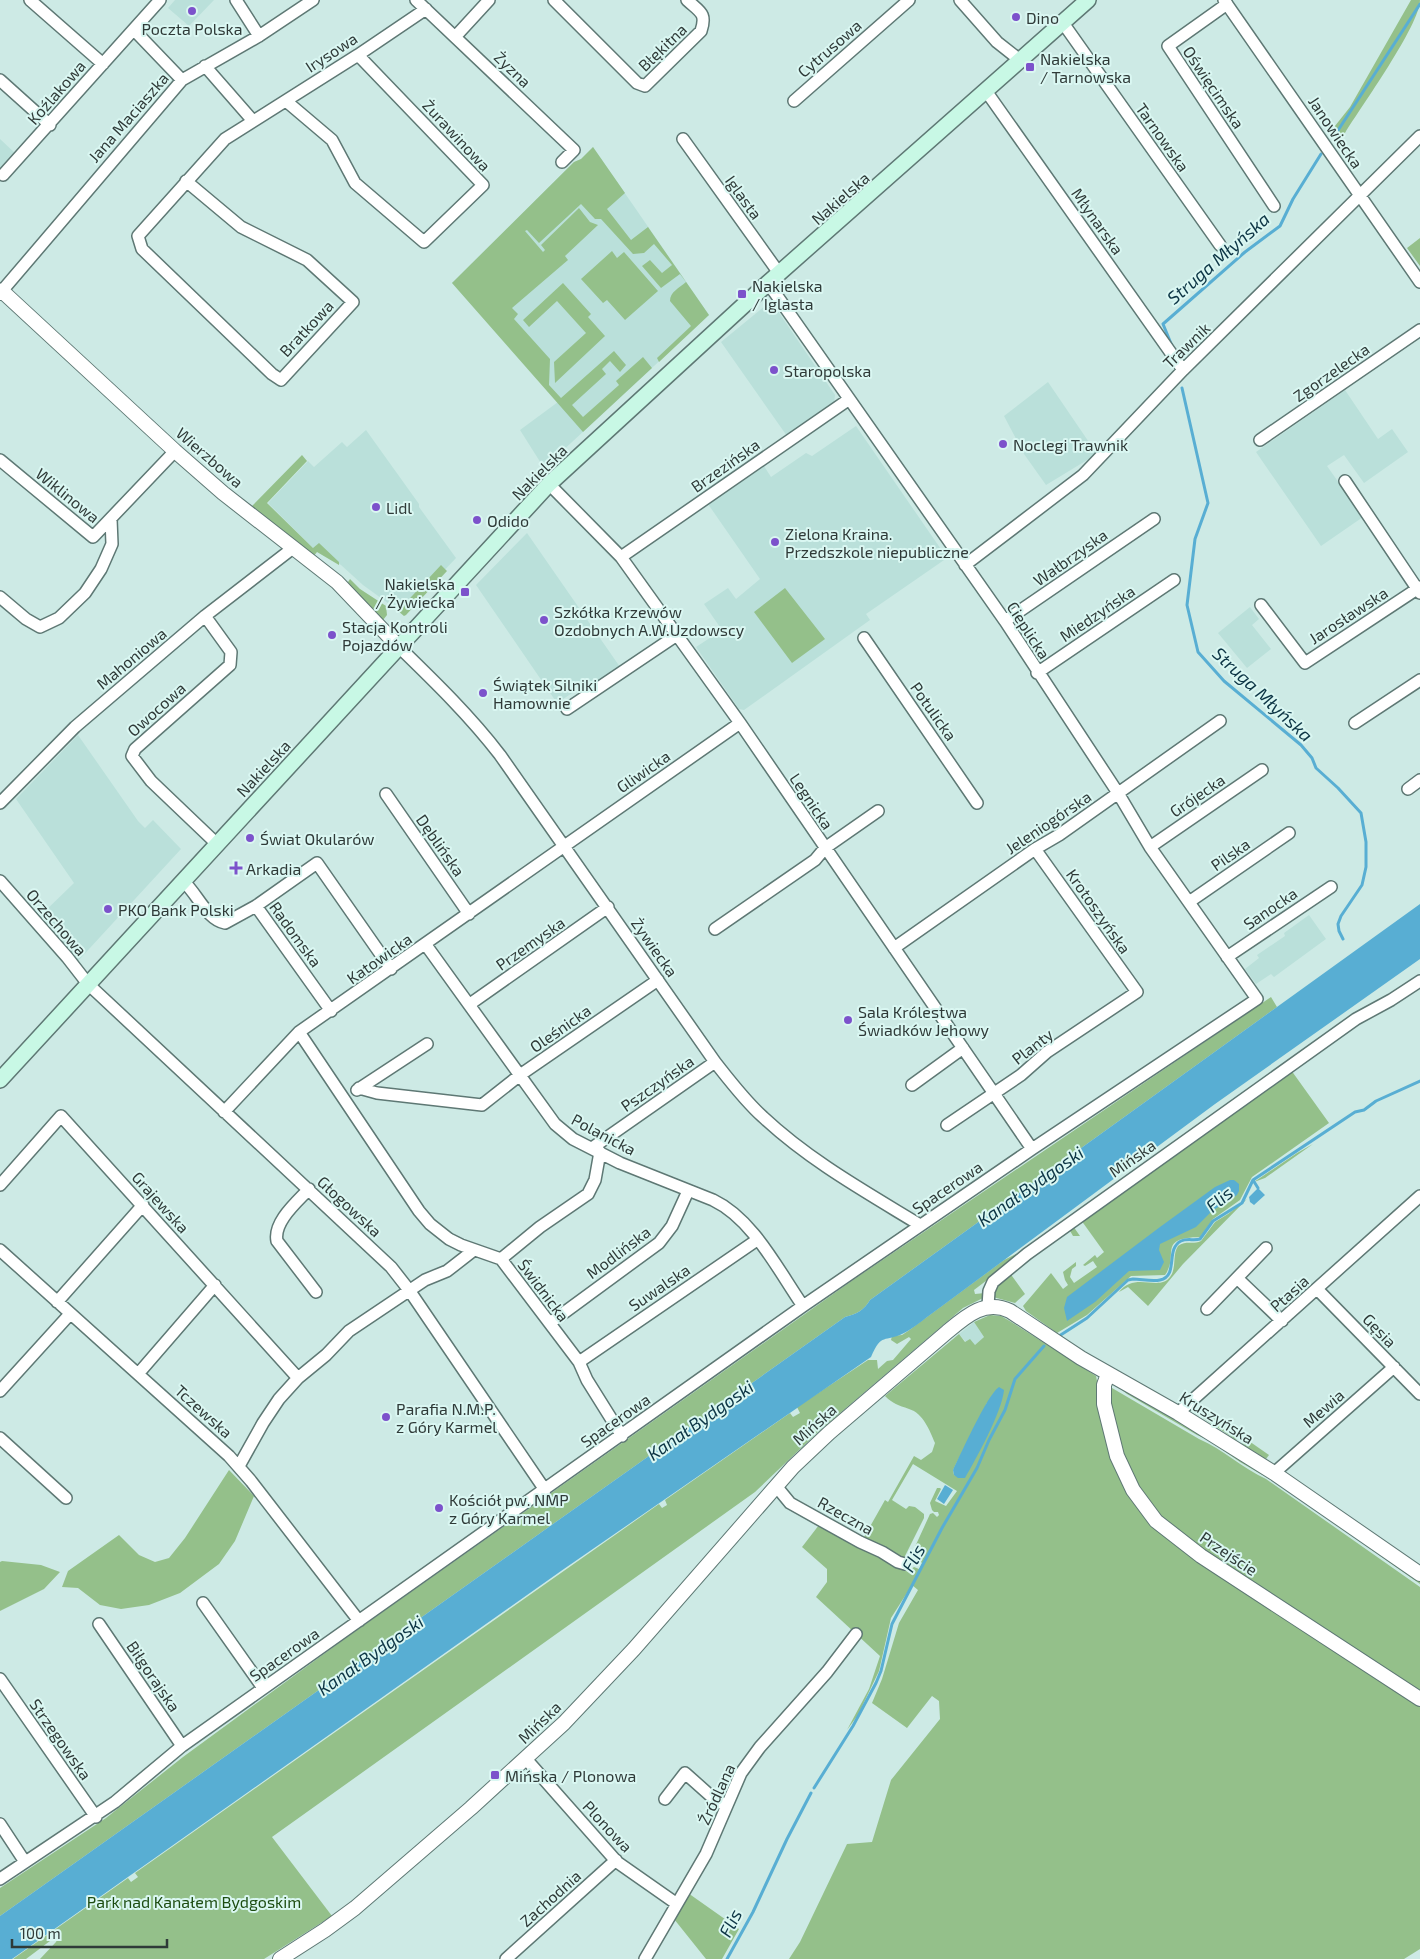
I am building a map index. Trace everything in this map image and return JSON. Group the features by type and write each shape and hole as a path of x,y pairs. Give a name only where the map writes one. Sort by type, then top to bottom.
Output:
{"main road":[{"name":"Nakielska","path":"0,1080 550,484 774,278 1088,0"}],"street":[{"path":"30,0 103,64"},
{"name":"Koźlakowa","path":"2,176 50,125 160,0"},
{"path":"236,0 259,36"},
{"name":"Jana Maciaszka","path":"1,291 182,80 259,36 313,0"},
{"name":"Żyzna","path":"416,0 574,150 562,162"},
{"path":"455,37 489,0"},
{"name":"Błękitna","path":"554,0 637,83 645,86 702,31 703,15 687,0"},
{"name":"Cytrusowa","path":"794,101 909,0"},
{"path":"960,0 997,42 1021,61"},
{"name":"Janowiecka","path":"1225,2 1420,282"},
{"name":"Oświęcimska","path":"1225,2 1168,46 1274,206"},
{"name":"Irysowa","path":"138,236 224,139 358,55 426,9"},
{"name":"Tarnowska","path":"1063,23 1220,245"},
{"path":"134,30 182,80"},
{"name":"Żurawinowa","path":"286,101 332,140 356,183 424,242 483,186 358,55"},
{"path":"205,66 253,121"},
{"path":"0,80 50,125"},
{"name":"Młynarska","path":"986,91 1183,370"},
{"name":"Trawnik","path":"964,566 1083,475 1183,370 1420,136"},
{"name":"Iglasta","path":"683,139 774,278"},
{"name":"Bratkowa","path":"138,236 142,249 272,374 281,380 353,302 307,260 253,235 186,181"},
{"name":"Cieplicka","path":"774,278 848,400 1005,622 1118,793 1150,847 1257,999"},
{"name":"Wierzbowa","path":"1,291 230,499 337,582 399,647"},
{"name":"Zgorzelecka","path":"1260,440 1420,330"},
{"name":"Brzezińska","path":"621,557 848,400"},
{"name":"Wiklinowa","path":"0,460 93,537 175,451"},
{"path":"1345,481 1419,589"},
{"name":"Legnicka","path":"550,484 621,557 740,723 1032,1149"},
{"path":"0,597 26,619 40,626 59,618 85,593 101,569 112,544 110,519"},
{"name":"Wałbrzyska","path":"1005,622 1154,519"},
{"path":"93,537 108,552"},
{"name":"Mahoniowa","path":"0,804 74,727 205,616 293,548"},
{"name":"Miedzyńska","path":"1038,673 1174,580"},
{"name":"Jarosławska","path":"1261,604 1305,662 1419,589"},
{"name":"Owocowa","path":"205,616 231,652 230,665 135,749 132,756 151,781 217,844"},
{"path":"567,708 677,635"},
{"name":"Potulicka","path":"864,638 977,803"},
{"name":"Żywiecka","path":"399,647 451,697 481,730 716,1062 755,1109 795,1145 836,1174 920,1225"},
{"path":"1355,723 1420,680"},
{"name":"Jeleniogórska","path":"894,948 1035,849 1059,835 1220,721"},
{"name":"Gliwicka","path":"564,846 740,723"},
{"name":"Grójecka","path":"1150,847 1262,770"},
{"path":"1408,789 1420,780"},
{"name":"Dęblińska","path":"386,794 469,914"},
{"path":"715,929 815,860 824,848 878,811"},
{"name":"Pilska","path":"1189,902 1289,833"},
{"name":"Katowicka","path":"224,1112 300,1032 564,846"},
{"name":"Krotoszyńska","path":"1035,849 1137,992"},
{"path":"256,906 317,863 391,969"},
{"name":"Orzechowa","path":"0,881 67,956 88,984"},
{"name":"Radomska","path":"182,881 191,888 212,916 219,922 225,923 230,921 256,906 331,1011"},
{"name":"Sanocka","path":"1227,957 1331,887"},
{"name":"Przemyska","path":"470,1004 608,907"},
{"name":"Polanicka","path":"426,945 555,1124 573,1139 620,1162 727,1208 746,1224 803,1306"},
{"name":"Oleśnicka","path":"360,1088 377,1093 482,1105 520,1075 658,980"},
{"name":"Mińska","path":"280,1959 355,1908 526,1759 619,1666 776,1486 818,1442 947,1332 975,1311 988,1306 989,1291 993,1282 1027,1254 1356,1019 1391,1000 1420,981"},
{"name":"Głogowska","path":"88,984 384,1260 409,1290 545,1490"},
{"name":"Planty","path":"947,1125 1037,1063 1047,1052 1137,992"},
{"name":"Spacerowa","path":"0,1879 96,1816 182,1746 803,1306 1032,1149 1257,999"},
{"name":"Świdnicka","path":"300,1032 345,1097 376,1148 430,1224 449,1239 501,1259 579,1362 587,1380 622,1436"},
{"path":"345,1097 427,1044"},
{"path":"912,1085 963,1048"},
{"name":"Pszczyńska","path":"596,1150 716,1062"},
{"name":"Grajewska","path":"0,1185 61,1116 298,1378"},
{"path":"501,1259 544,1224 581,1200 592,1187 597,1173 596,1150"},
{"path":"597,1173 609,1165 620,1162"},
{"path":"309,1189 283,1219 276,1236 277,1240 316,1292"},
{"name":"Modlińska","path":"550,1323 659,1243 672,1226 688,1190"},
{"name":"Ptasia","path":"1178,1413 1420,1196"},
{"path":"58,1302 143,1205"},
{"name":"Suwalska","path":"579,1362 757,1240"},
{"path":"1207,1309 1266,1248"},
{"name":"Tczewska","path":"0,1250 239,1466 358,1621"},
{"path":"239,1466 279,1399 298,1378 326,1355 349,1331 425,1280 448,1271 474,1250"},
{"path":"1237,1278 1282,1321"},
{"path":"138,1374 215,1285"},
{"name":"Gęsia","path":"1318,1289 1420,1394"},
{"name":"Kruszyńska","path":"988,1306 997,1306 1010,1311 1108,1374 1178,1413 1274,1473 1420,1574"},
{"path":"0,1392 70,1314"},
{"name":"Mewia","path":"1274,1473 1394,1367"},
{"name":"Przejście","path":"1108,1374 1104,1385 1104,1404 1117,1456 1132,1490 1156,1521 1200,1556 1420,1699"},
{"path":"0,1438 66,1498"},
{"name":"Rzeczna","path":"776,1486 790,1503 860,1542 905,1564"},
{"path":"203,1604 263,1688"},
{"name":"Biłgorajska","path":"99,1624 182,1746"},
{"name":"Źródlana","path":"645,1959 706,1854 741,1772 827,1672 856,1634"},
{"name":"Strzegowska","path":"0,1679 96,1816"},
{"name":"Plonowa","path":"526,1759 616,1860 677,1904"},
{"path":"665,1799 685,1774 712,1798 726,1806"},
{"path":"0,1824 25,1862"},
{"name":"Zachodnia","path":"506,1959 616,1860"}],"shaded area":[{"name":"Poczta Polska","path":"175,0 214,0 189,26 168,8"},
{"path":"0,139 16,154 0,171"},
{"path":"593,147 709,315 544,468 520,430 558,402 452,283 574,162 581,159"},
{"path":"771,301 835,395 834,403 787,436 721,342"},
{"path":"1048,382 1097,454 1046,485 1024,454 1004,416"},
{"path":"1345,390 1378,439 1392,429 1408,452 1364,483 1344,455 1327,466 1363,517 1321,546 1256,452"},
{"path":"856,426 947,558 866,614 870,620 744,710 739,709 696,647 722,630 704,604 728,588 736,599 760,579 708,504 764,466 771,477 806,453 812,456"},
{"path":"366,430 456,558 403,614 363,585 341,565 313,548 268,503 308,461 314,467 342,442 347,447"},
{"name":"Szkółka Krzewów Ozdobnych A.W.Uzdowscy","path":"527,533 620,667 591,687 583,686 557,703 476,585"},
{"path":"1250,607 1259,619 1252,625 1271,649 1247,668 1218,633"},
{"path":"78,735 138,821 145,828 153,820 181,849 78,961 41,915 74,883 16,799"},
{"path":"1309,915 1326,939 1274,977 1271,974 1256,984 1245,969 1259,958 1257,955 1285,936 1284,933"},
{"path":"974,1322 984,1337 975,1345 966,1342 959,1334"}],"green space":[{"path":"1411,0 1420,0 1411,28 1345,133 1340,140 1335,142 1331,131 1350,107"},
{"path":"593,147 625,193 607,209 631,240 648,227 709,315 659,362 657,358 691,326 670,301 673,293 686,282 680,274 661,288 642,266 650,260 662,273 672,265 654,244 644,253 633,254 601,219 595,219 581,204 539,243 527,230 525,231 543,252 545,250 541,245 579,208 590,222 598,225 565,256 568,260 512,308 518,314 514,319 550,359 549,385 561,398 614,351 626,365 620,372 610,361 602,369 606,374 572,405 583,417 619,385 616,381 643,357 652,368 583,432 452,283 574,162 581,159"},
{"path":"1420,238 1420,266 1407,248"},
{"path":"612,251 617,258 624,252 658,291 625,320 607,300 603,303 581,279"},
{"path":"563,283 591,314 588,317 605,336 555,383 554,362 586,333 557,301 529,327 523,320"},
{"path":"302,455 307,461 267,503 313,548 319,543 339,562 339,565 317,552 313,557 250,508"},
{"path":"441,565 447,571 404,616 398,611"},
{"path":"350,579 360,589 386,606 387,615 383,620 349,587 348,582"},
{"path":"785,588 825,639 792,663 754,612"},
{"path":"1271,997 1277,1007 870,1300 860,1311 845,1317 0,1916 0,1888 106,1818 183,1757 343,1640 853,1280"},
{"path":"1291,1070 1329,1123 1252,1177 1240,1200 1213,1219 1200,1237 1186,1238 1174,1244 1169,1268 1165,1275 1131,1276 1087,1315 1057,1333 1026,1311 1023,1306 1051,1273 1063,1289 1068,1285 1063,1272 1076,1262 1070,1277 1074,1283 1097,1267 1093,1261 1085,1266 1083,1265 1095,1255 1097,1258 1104,1252 1081,1220 1218,1122 1237,1112 1250,1099"},
{"path":"1313,1144 1265,1178 1254,1182 1297,1153"},
{"path":"1247,1199 1183,1264 1148,1306 1128,1287 1119,1292 1125,1286 1132,1283 1160,1283 1165,1281 1172,1273 1178,1246 1184,1243 1201,1241 1215,1222"},
{"path":"1073,1226 1080,1236 1073,1236 1069,1229"},
{"name":"Park nad Kanałem Bydgoskim","path":"1016,1254 1018,1256 1016,1258 974,1290 975,1294 985,1293 985,1297 963,1308 818,1432 755,1492 272,1837 332,1916 264,1959 40,1959 56,1942 57,1940 54,1938 26,1959 13,1959 128,1878 131,1882 138,1877 135,1873 659,1504 662,1508 667,1505 665,1500 790,1413 793,1417 800,1413 797,1407 868,1360 877,1360 878,1369 887,1361 893,1360 911,1339 909,1337 897,1344 891,1340 892,1336 902,1335 1004,1260"},
{"path":"1012,1273 1012,1276 1025,1294 1015,1303 993,1297 994,1287"},
{"path":"990,1315 1001,1316 1008,1320 1096,1376 1098,1386 1111,1390 1112,1388 1266,1479 1420,1587 1420,1949 1404,1959 789,1959 800,1942 847,1844 872,1842 891,1780 940,1719 939,1701 932,1696 907,1728 872,1703 882,1679 899,1623 918,1590 912,1585 891,1618 879,1671 858,1715 847,1730 869,1689 880,1656 816,1597 827,1582 827,1569 802,1547 819,1525 905,1568 910,1570 914,1567 919,1569 922,1563 914,1555 914,1549 930,1514 933,1513 937,1517 939,1515 938,1512 932,1510 930,1503 937,1488 941,1489 935,1501 946,1506 957,1491 913,1464 892,1500 906,1509 909,1506 915,1507 924,1514 924,1518 904,1558 900,1559 863,1539 885,1500 888,1502 914,1456 921,1460 932,1452 935,1443 931,1433 918,1414 893,1403 885,1396 959,1334 965,1342 970,1339 975,1345 984,1337 974,1322","holes":["987,1403 987,1435 964,1478 954,1475 953,1470"]},
{"path":"1121,1387 1277,1481 1420,1580 1420,1584 1280,1485 1240,1462 1210,1441 1127,1394"},
{"path":"1198,1404 1217,1417 1212,1424 1195,1413 1194,1409"},
{"path":"1218,1419 1240,1434 1236,1440 1214,1425"},
{"path":"1246,1439 1269,1455 1266,1459 1242,1444"},
{"path":"229,1470 254,1496 235,1541 219,1564 180,1593 149,1605 121,1609 100,1605 78,1588 62,1587 68,1571 119,1535 139,1555 155,1562 169,1558 185,1538"},
{"path":"0,1562 41,1565 60,1572 44,1589 0,1611"},
{"path":"688,1893 739,1929 722,1959 706,1959 674,1919"}],"water":[{"name":"Kanał Bydgoski","path":"1420,904 1420,959 1215,1104 915,1326 904,1333 881,1341 871,1357 561,1571 12,1959 0,1959 0,1916 845,1317 860,1311 870,1300"},
{"path":"1234,1180 1239,1184 1237,1195 1212,1211 1196,1227 1160,1244 1159,1250 1164,1262 1160,1270 1129,1271 1095,1302 1067,1321 1064,1308 1067,1297 1215,1187"},
{"path":"1258,1188 1265,1195 1254,1205 1250,1202 1249,1197"},
{"path":"999,1387 1004,1390 994,1423 965,1478 958,1478 954,1475 953,1470 981,1413"},
{"path":"945,1485 953,1490 944,1504 937,1499"}],"waterway":[{"name":"Struga Młyńska","path":"1335,135 1420,4"},
{"name":"Struga Młyńska","path":"1172,346 1163,324 1245,252 1280,226 1293,199 1321,154"},
{"name":"Struga Młyńska","path":"1182,388 1208,503 1195,539 1187,605 1198,652 1224,681 1301,745 1312,758 1316,768 1361,813 1366,842 1366,867 1362,885 1341,916 1338,924 1343,939"},
{"name":"Flis","path":"1056,1338 1087,1318 1128,1280 1157,1281 1166,1278 1171,1268 1176,1245 1183,1240 1200,1239 1213,1221 1242,1203 1253,1180 1355,1112 1364,1110 1376,1101 1420,1081"},
{"name":"Flis","path":"1253,1180 1258,1188"},
{"name":"Flis","path":"814,1788 853,1726 876,1683 881,1671 892,1624 942,1528 977,1468 1005,1410 1015,1379 1044,1346"},
{"name":"Flis","path":"727,1959 753,1912 811,1793"}],"place":[{"name":"Poczta Polska","path":"192,11"},
{"name":"Dino","path":"1016,17"},
{"name":"Nakielska / Tarnowska","path":"1030,67"},
{"name":"Nakielska / Iglasta","path":"742,294"},
{"name":"Staropolska","path":"774,370"},
{"name":"Noclegi Trawnik","path":"1003,444"},
{"name":"Lidl","path":"376,507"},
{"name":"Odido","path":"477,520"},
{"name":"Zielona Kraina. Przedszkole niepubliczne","path":"775,542"},
{"name":"Nakielska / Żywiecka","path":"465,592"},
{"name":"Szkółka Krzewów Ozdobnych A.W.Uzdowscy","path":"544,620"},
{"name":"Stacja Kontroli Pojazdów","path":"332,635"},
{"name":"Świątek Silniki Hamownie","path":"483,693"},
{"name":"Świat Okularów","path":"250,838"},
{"name":"Arkadia","path":"236,868"},
{"name":"PKO Bank Polski","path":"108,909"},
{"name":"Sala Królestwa Świadków Jehowy","path":"848,1020"},
{"name":"Parafia N.M.P. z Góry Karmel","path":"386,1417"},
{"name":"Kościół pw. NMP z Góry Karmel","path":"439,1508"},
{"name":"Mińska / Plonowa","path":"495,1775"}]}
